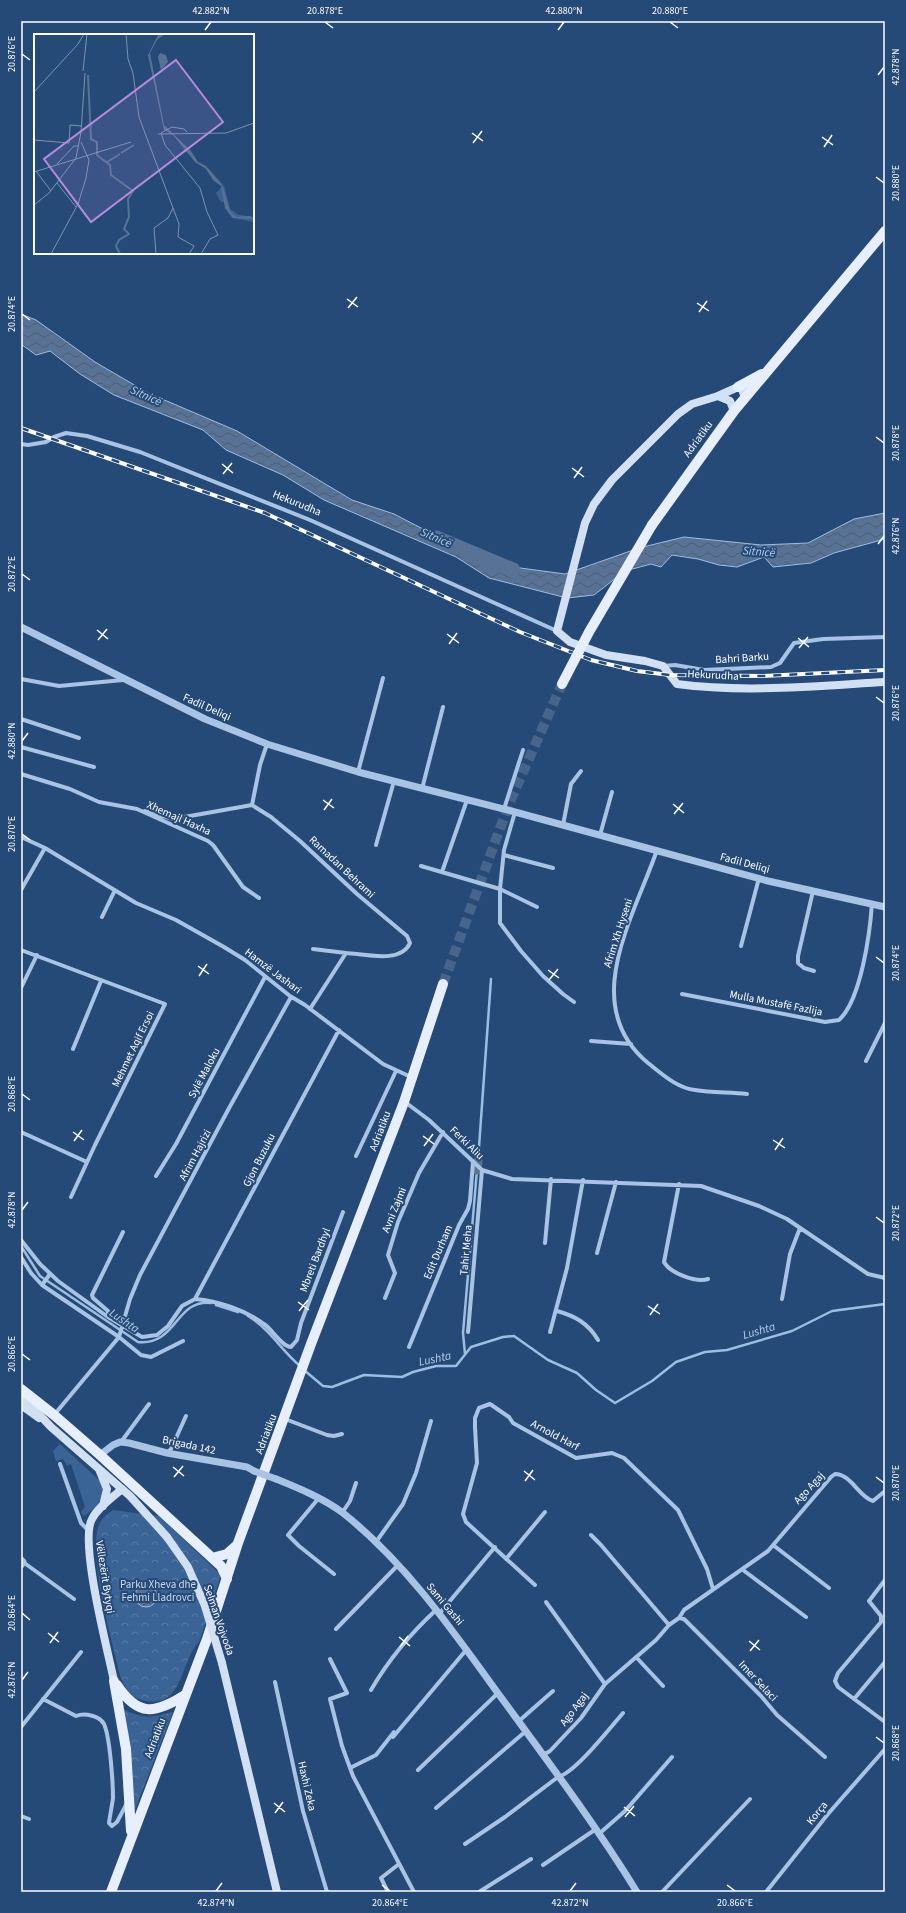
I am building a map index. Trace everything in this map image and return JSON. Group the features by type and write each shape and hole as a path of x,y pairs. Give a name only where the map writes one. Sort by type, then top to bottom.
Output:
{"main road":[{"name":"Adriatiku","path":"562,684 589,632 652,525 734,411 885,231"},
{"path":"557,631 585,523 594,504 612,480 678,414 692,404 718,396 766,372"},
{"path":"738,387 742,389 745,398"},
{"path":"718,396 730,401 734,411"},
{"name":"Hekurudha","path":"557,631 570,642 606,655 645,661 663,666 677,684 710,688 816,686 885,682"},
{"name":"Adriatiku","path":"111,1892 185,1695 227,1579 238,1544 295,1393 311,1344 404,1102 443,984"},
{"path":"21,1389 54,1415 100,1455 221,1566 227,1579"},
{"name":"Selman Vojvoda","path":"21,1395 51,1427 122,1489 167,1537 188,1567 205,1606 222,1663 277,1892"},
{"path":"21,1405 51,1427"},
{"path":"99,1468 107,1489 103,1506"},
{"name":"Vëllezërit Bytyqi","path":"114,1681 90,1566 88,1530 92,1519 103,1506 122,1489"},
{"path":"212,1558 227,1554 238,1544"},
{"path":"114,1681 129,1701 138,1707 145,1709 163,1706 185,1695"},
{"path":"114,1681 126,1749 132,1836"}],"street":[{"name":"Hekurudha","path":"21,444 28,445 46,442 54,436 66,433 87,436 140,452 310,520 557,631"},
{"name":"Fadil Deliqi","path":"21,627 124,680 205,719 267,744 358,772 504,809 759,878 885,907"},
{"name":"Bahri Barku","path":"663,666 675,665 704,670 771,667 780,663 794,643 823,639 885,637"},
{"path":"358,772 383,678"},
{"path":"21,679 59,686 124,680"},
{"path":"422,789 443,707"},
{"path":"21,719 79,738"},
{"path":"252,805 260,765 267,744"},
{"path":"21,747 94,767"},
{"path":"504,809 523,750"},
{"path":"563,825 571,784 581,771"},
{"name":"Xhemajl Haxha","path":"21,774 70,789 99,802 137,809 173,819 252,805"},
{"path":"376,845 394,781"},
{"path":"600,835 612,792"},
{"path":"442,872 467,800"},
{"name":"Ramadan Behrami","path":"252,805 271,817 300,841 357,894 407,936 410,943 403,953 393,956 313,949"},
{"name":"Xhemajl Haxha","path":"137,809 211,843 243,887 259,898"},
{"path":"515,812 506,842 504,855 500,889 500,923 543,976 574,1002"},
{"name":"Hamzë Jashari","path":"21,837 45,848 115,890 213,941 245,960 291,997 310,1008 383,1064 412,1078"},
{"path":"21,890 45,848"},
{"name":"Afrim Xh Hyseni","path":"657,850 620,948 614,980 613,996 617,1020 631,1044 645,1060 670,1080 694,1090 747,1094"},
{"path":"504,855 553,868"},
{"path":"421,866 500,889 537,907"},
{"path":"741,946 759,878"},
{"path":"102,917 115,890"},
{"path":"814,891 798,956 798,963 804,968 814,971"},
{"name":"Mulla Mustafë Fazlija","path":"682,994 825,1022 839,1020 848,1009 865,956 872,903"},
{"name":"Mehmet Aqif Ersoi","path":"21,950 165,1004 71,1197"},
{"path":"310,1008 346,953"},
{"path":"21,988 28,977 37,955"},
{"name":"Sylë Maloku","path":"156,1176 176,1144 266,977"},
{"path":"73,1049 101,981"},
{"name":"Afrim Hajrizi","path":"54,1415 119,1337 130,1299 161,1234 291,997"},
{"path":"866,1061 885,1023"},
{"name":"Gjon Buzuku","path":"195,1299 338,1030"},
{"path":"591,1041 631,1044"},
{"path":"356,1156 396,1071"},
{"name":"Ferki Aliu","path":"404,1102 443,1132 481,1169 512,1179 583,1180 701,1186 759,1206 793,1222 814,1236 833,1252 868,1274 885,1278"},
{"path":"21,1132 87,1162"},
{"name":"Avni Zajmi","path":"385,1298 395,1273 388,1255 398,1222 420,1173 443,1132"},
{"name":"Edit Durham","path":"408,1347 459,1225 468,1208 474,1163"},
{"name":"Tahir Meha","path":"468,1332 481,1169"},
{"path":"545,1243 551,1179"},
{"path":"550,1332 557,1311 567,1268 583,1180"},
{"path":"596,1253 616,1182"},
{"path":"679,1184 664,1262 670,1269 683,1275 700,1281 708,1279"},
{"name":"Mbreti Bardhyl","path":"195,1299 217,1303 241,1311 263,1323 274,1332 282,1343 287,1347 292,1347 297,1340 301,1324 343,1212"},
{"path":"782,1299 790,1254 800,1228"},
{"path":"108,1317 108,1311 93,1298 92,1295 123,1232"},
{"path":"21,1240 50,1274 77,1296 122,1326 142,1337 157,1335 168,1326 182,1306 195,1299"},
{"path":"21,1257 31,1273 42,1285 119,1337 141,1355 151,1357 183,1341"},
{"path":"42,1285 50,1274"},
{"path":"557,1311 583,1321 592,1329 598,1340"},
{"path":"100,1455 120,1442 149,1404"},
{"name":"Arnold Harf","path":"535,1585 466,1522 463,1514 477,1463 474,1442 475,1418 479,1408 490,1404 509,1417 513,1423 576,1458 612,1453 624,1458 678,1510 707,1569 712,1589"},
{"path":"167,1453 171,1449 186,1416"},
{"path":"285,1419 327,1435 334,1436 342,1434"},
{"path":"376,1542 403,1504 416,1473 431,1421"},
{"name":"Brigada 142","path":"120,1442 167,1453 246,1467 276,1479"},
{"path":"60,1464 81,1523 88,1530"},
{"name":"Ago Agaj","path":"543,1755 550,1751 581,1718 605,1684 656,1640 669,1625 679,1618 684,1610 712,1589 743,1570 773,1545 831,1477 835,1474 843,1476 870,1500 877,1499 885,1491"},
{"name":"Sami Gashi","path":"276,1479 342,1512 376,1542 398,1565 468,1649 598,1831 637,1892"},
{"path":"342,1512 350,1501 356,1483"},
{"path":"318,1499 288,1535 299,1546 334,1574"},
{"path":"506,1559 546,1512"},
{"path":"591,1535 669,1625"},
{"path":"773,1545 828,1588"},
{"path":"371,1690 385,1665 411,1633 438,1612 495,1547"},
{"path":"22,1562 74,1599"},
{"path":"336,1629 398,1565"},
{"path":"743,1570 806,1617"},
{"path":"885,1580 869,1601 880,1616 880,1622 836,1677 835,1684 885,1722"},
{"path":"546,1602 605,1684"},
{"name":"Imer Selaci","path":"679,1618 684,1619 714,1647 788,1726 825,1757"},
{"path":"393,1738 468,1649"},
{"path":"21,1727 81,1652"},
{"path":"636,1657 663,1686"},
{"path":"330,1659 347,1692 330,1699 350,1768 414,1892"},
{"path":"854,1699 885,1662"},
{"name":"Haxhi Zeka","path":"276,1682 303,1811 327,1892"},
{"path":"519,1721 553,1691"},
{"path":"418,1770 498,1693"},
{"path":"43,1699 76,1716 88,1715 100,1719 104,1724 108,1744 113,1798 109,1823 112,1826 130,1800"},
{"path":"465,1844 505,1817 558,1777 567,1773 594,1746 623,1713"},
{"path":"436,1808 526,1731"},
{"path":"350,1768 376,1755 394,1732"},
{"name":"Korça","path":"766,1892 828,1814 885,1749"},
{"path":"543,1865 598,1831 625,1811 672,1757"},
{"path":"662,1892 750,1799"},
{"path":"21,1816 29,1819"},
{"path":"480,1892 531,1859"},
{"path":"388,1892 381,1878 399,1864"}],"green space":[{"path":"60,1444 101,1482 104,1497 96,1507 84,1516 81,1512 85,1507 71,1464 67,1466 63,1459 56,1461 53,1451"},
{"name":"Parku Xheva dhe Fehmi Lladrovci","path":"113,1510 159,1516 221,1575 199,1642 188,1660 180,1681 175,1690 168,1697 159,1701 141,1700 133,1696 127,1690 120,1676 102,1598 96,1554 97,1536 100,1523 104,1517"},
{"path":"123,1709 143,1716 173,1712 132,1817"}],"water":[{"path":"21,314 36,320 95,362 148,393 237,431 352,500 394,514 481,559 513,567 565,574 639,548 684,537 761,545 808,543 854,519 885,513 885,539 834,553 811,563 773,567 764,557 737,567 719,565 698,559 672,555 661,567 651,564 625,571 594,595 567,598 489,578 456,557 324,500 283,475 226,450 203,430 114,395 80,374 50,351 36,355 21,344"},
{"path":"146,1585 154,1588 157,1596 154,1604 146,1607 138,1604 135,1596 138,1588"}],"waterway":[{"name":"Sitnicë","path":"436,538 513,570"},
{"path":"478,1161 491,979"},
{"path":"477,1170 478,1161"},
{"path":"465,1354 463,1333 477,1170"},
{"name":"Lushta","path":"21,1246 40,1276 138,1342 151,1341 161,1337 190,1308 199,1304 211,1303"},
{"name":"Lushta","path":"304,1370 323,1386 332,1387 364,1375 402,1377 413,1372 436,1366 456,1366 471,1347 503,1337 514,1336 548,1360 577,1373 596,1390 615,1403 652,1381 676,1362 705,1352 727,1350 792,1331 832,1311 885,1304"},
{"name":"Lushta","path":"216,1305 238,1312"},
{"name":"Lushta","path":"248,1316 263,1327 300,1366"}],"tunnel":[{"path":"443,984 509,804 562,684"}],"railway":[{"path":"21,428 265,513 520,632 591,660 637,671 670,675 763,676 885,670"}]}
